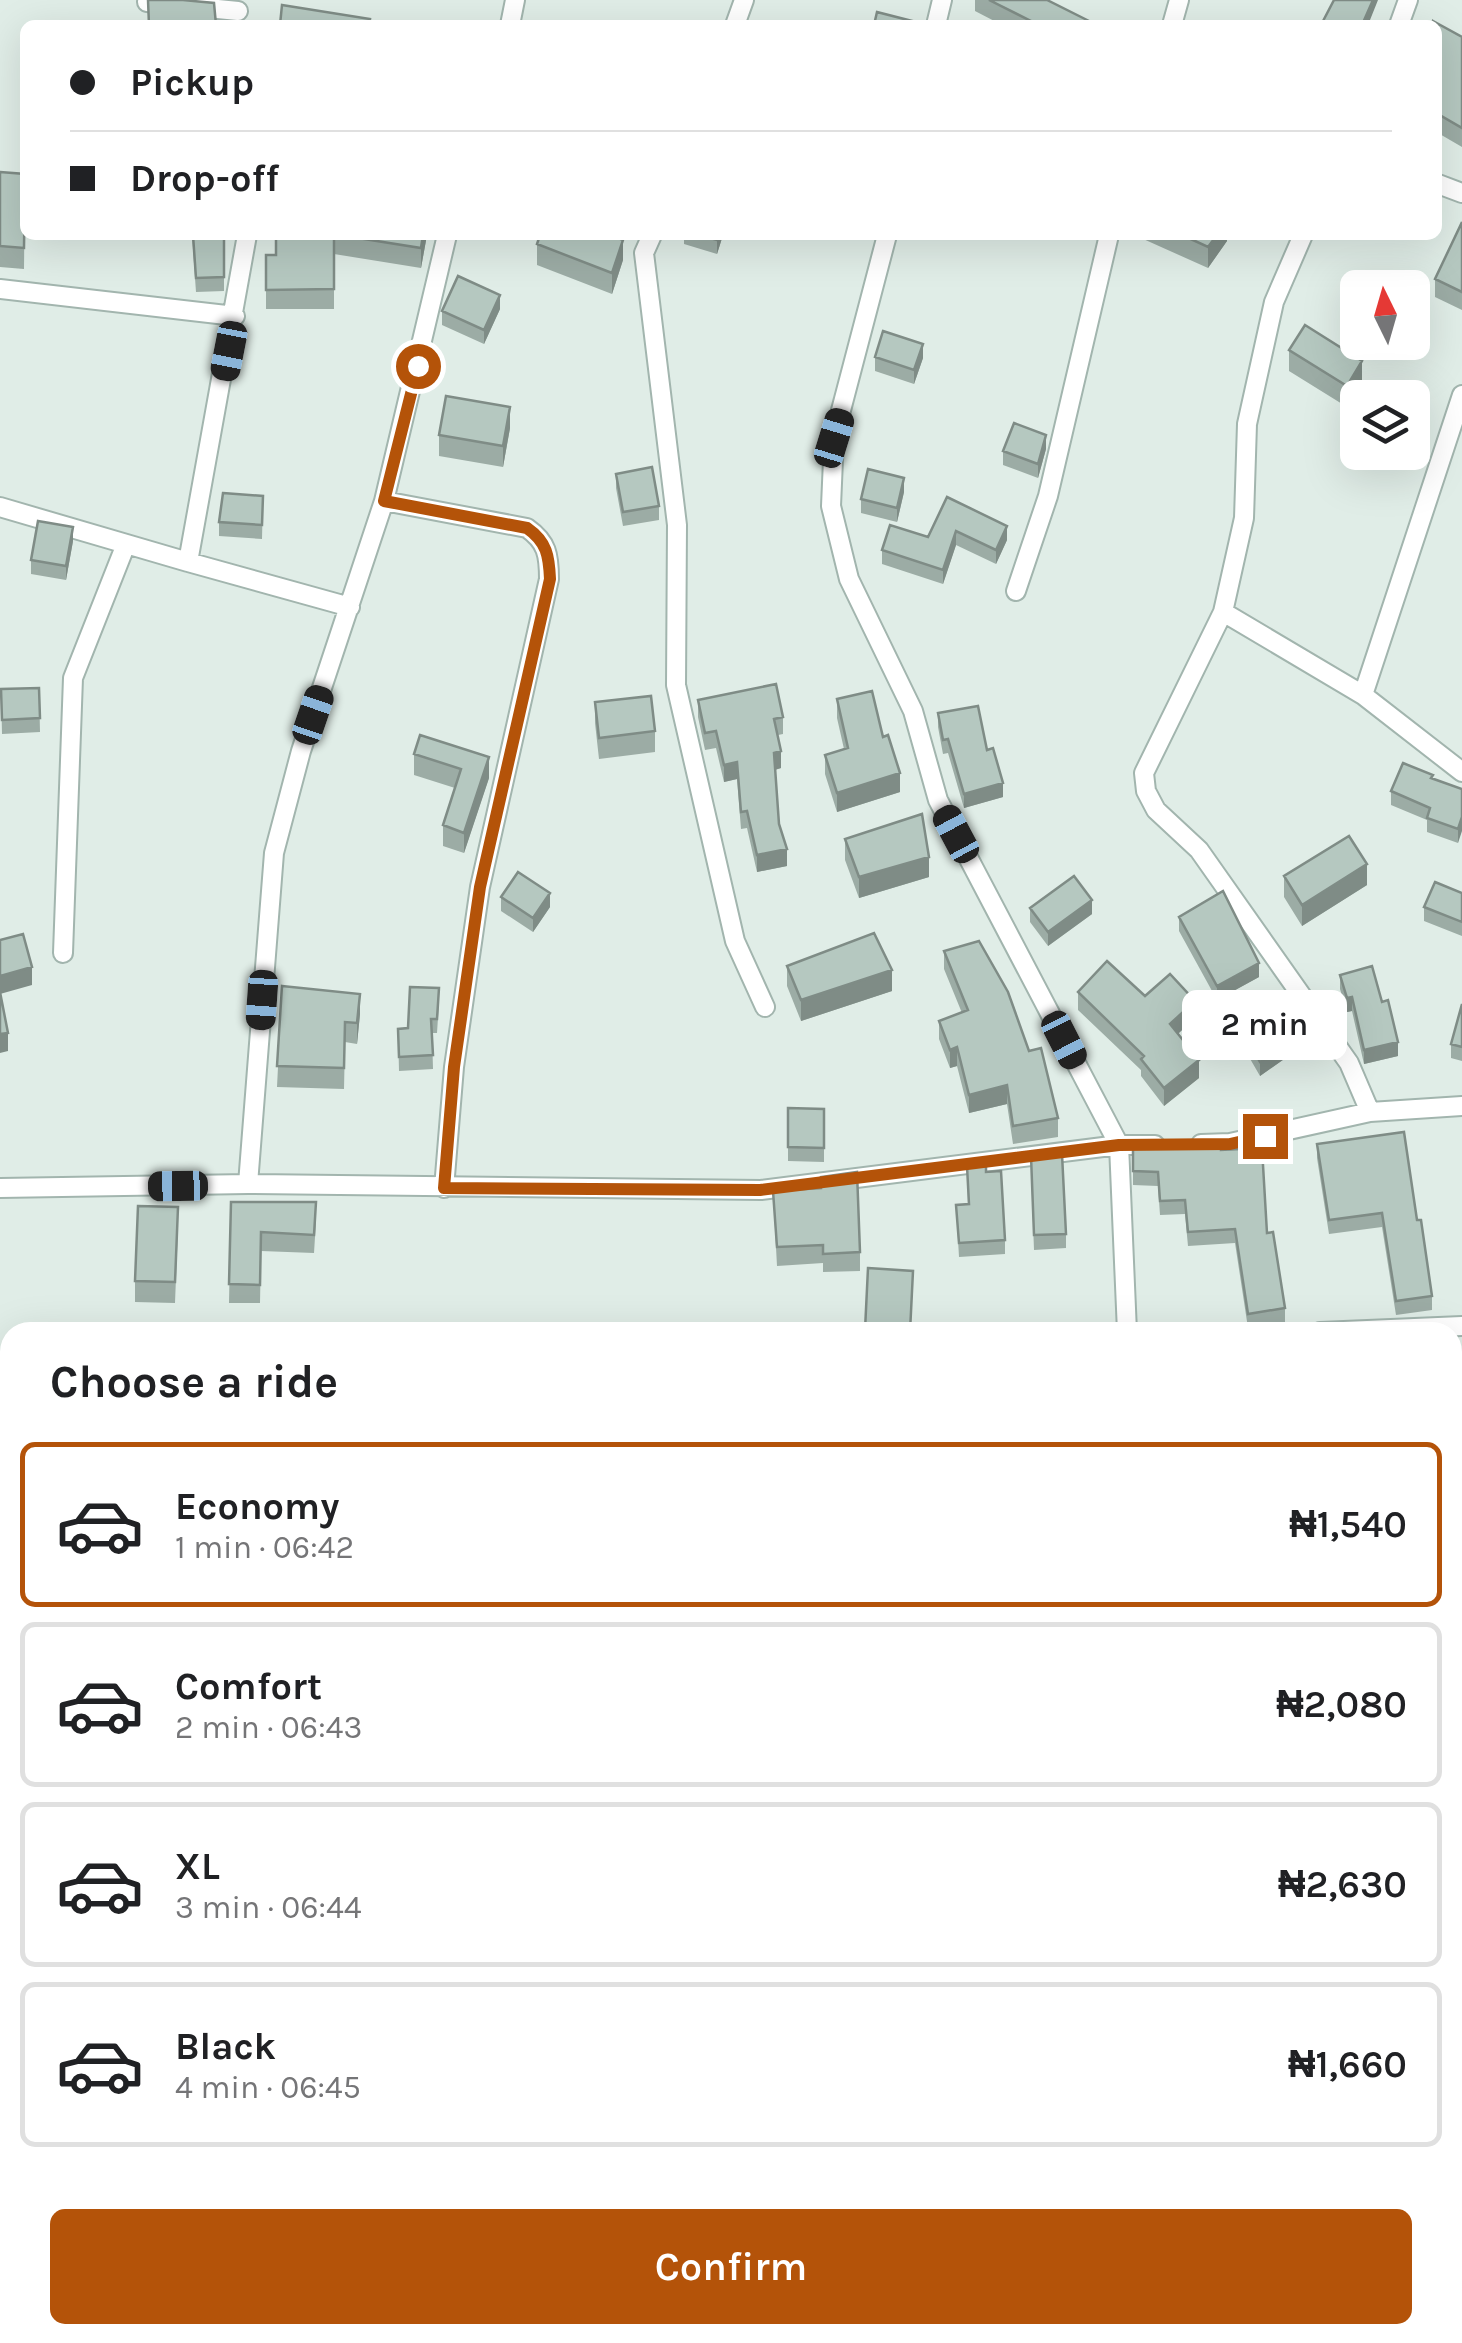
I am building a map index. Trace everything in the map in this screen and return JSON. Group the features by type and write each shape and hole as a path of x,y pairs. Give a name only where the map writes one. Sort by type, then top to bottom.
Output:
{"street":[{"path":"147,2 239,12"},
{"path":"188,562 236,316 246,240"},
{"path":"248,1184 274,853 301,751 384,501 446,240"},
{"path":"650,240 644,253 676,525 676,685 736,941 765,1008"},
{"path":"886,240 834,438 831,506 849,579 912,711 938,800 1119,1145 1127,1322"},
{"path":"1016,591 1048,496 1108,240"},
{"path":"1301,240 1274,302 1259,372 1248,424 1244,518 1222,612 1144,773 1146,791 1156,810 1199,850 1349,1063 1370,1112"},
{"path":"0,289 236,316"},
{"path":"1364,695 1462,395"},
{"path":"384,501 527,528 539,536 549,553 550,579 480,887 454,1067 444,1188"},
{"path":"0,508 350,607"},
{"path":"63,953 72,678 126,544"},
{"path":"1222,612 1364,695 1462,772"},
{"path":"0,1188 248,1184 760,1190 1119,1145 1230,1144 1370,1112 1462,1106"}],"building":[{"path":"148,0 214,3 216,20 149,20"},
{"path":"989,0 1047,0 1087,20 1029,20"},
{"path":"1334,0 1373,0 1364,20 1324,20"},
{"path":"282,5 370,19 370,20 280,20"},
{"path":"877,12 908,20 875,20"},
{"path":"1442,26 1462,37 1462,128 1442,116"},
{"path":"0,172 20,174 20,240 24,240 24,248 0,246"},
{"path":"1462,222 1462,292 1435,279"},
{"path":"193,240 224,240 224,277 196,278"},
{"path":"276,240 334,240 334,289 266,290 266,255 276,255"},
{"path":"371,240 422,240 421,248"},
{"path":"538,240 623,240 612,273 537,244"},
{"path":"1193,240 1213,240 1208,247"},
{"path":"458,276 500,295 484,330 442,311"},
{"path":"1305,325 1340,347 1340,360 1362,361 1351,380 1340,382 1289,350"},
{"path":"883,331 923,344 914,370 875,357"},
{"path":"446,396 510,407 503,446 439,435"},
{"path":"1014,423 1046,435 1038,464 1003,451"},
{"path":"652,467 659,506 623,512 616,474"},
{"path":"868,469 904,478 897,508 861,499"},
{"path":"223,493 263,496 262,525 219,522"},
{"path":"947,497 1007,526 996,550 956,531 943,570 882,550 890,525 928,537"},
{"path":"38,521 73,527 66,566 31,560"},
{"path":"776,684 783,717 774,719 781,751 774,753 779,824 787,849 757,855 747,811 741,812 737,762 724,765 716,731 705,733 698,700"},
{"path":"39,688 40,718 2,720 1,689"},
{"path":"872,691 883,737 888,735 900,773 837,793 825,755 848,748 837,699"},
{"path":"651,696 655,731 599,738 595,702"},
{"path":"978,706 987,750 993,748 1003,783 964,794 948,739 943,740 938,713"},
{"path":"420,735 489,757 464,833 443,825 461,769 414,754"},
{"path":"1403,763 1462,789 1458,829 1427,818 1430,808 1391,791"},
{"path":"922,814 929,857 859,877 845,839"},
{"path":"1349,836 1367,864 1302,905 1284,876"},
{"path":"518,872 550,893 533,918 501,897"},
{"path":"1074,876 1092,900 1048,932 1030,908"},
{"path":"1435,882 1462,893 1462,922 1424,907"},
{"path":"1223,891 1259,963 1217,986 1179,917"},
{"path":"874,933 892,970 801,1000 787,966"},
{"path":"23,934 32,967 0,976 0,940"},
{"path":"979,941 1008,992 1029,1051 1041,1048 1058,1118 1013,1126 1007,1085 969,1095 957,1047 950,1050 939,1021 968,1010 944,951"},
{"path":"1107,961 1145,996 1170,974 1195,1001 1170,1024 1199,1060 1164,1088 1141,1059 1144,1056 1078,992"},
{"path":"1372,966 1382,1002 1388,1000 1398,1042 1364,1050 1352,997 1347,998 1340,975"},
{"path":"282,986 360,994 357,1023 345,1022 344,1068 277,1066"},
{"path":"410,987 439,988 437,1019 431,1019 433,1055 399,1057 398,1029 408,1028"},
{"path":"0,992 8,1033 0,1034"},
{"path":"1462,1004 1462,1047 1451,1044"},
{"path":"1281,1012 1297,1036 1260,1062 1245,1036"},
{"path":"1313,1026 1322,1039 1311,1046 1303,1033"},
{"path":"788,1108 824,1109 824,1148 788,1147"},
{"path":"1404,1132 1432,1296 1396,1301 1382,1213 1329,1220 1317,1144"},
{"path":"1221,1142 1221,1150 1262,1148 1267,1233 1273,1232 1285,1308 1248,1314 1235,1229 1188,1232 1185,1200 1160,1201 1158,1172 1133,1171 1133,1143"},
{"path":"1062,1154 1066,1234 1034,1235 1031,1156"},
{"path":"986,1165 986,1172 1001,1171 1005,1240 959,1243 956,1205 969,1204 967,1166"},
{"path":"857,1172 860,1252 823,1254 823,1245 777,1247 773,1191 821,1188 821,1177"},
{"path":"231,1202 316,1202 314,1235 261,1232 260,1285 229,1284"},
{"path":"138,1206 178,1207 175,1282 135,1281"},
{"path":"868,1268 913,1271 910,1322 865,1322"}],"route":[{"path":"418,366 384,501 527,528 539,536 549,553 550,579 480,887 454,1067 444,1188 760,1190 1119,1145 1230,1144 1265,1136"}]}
